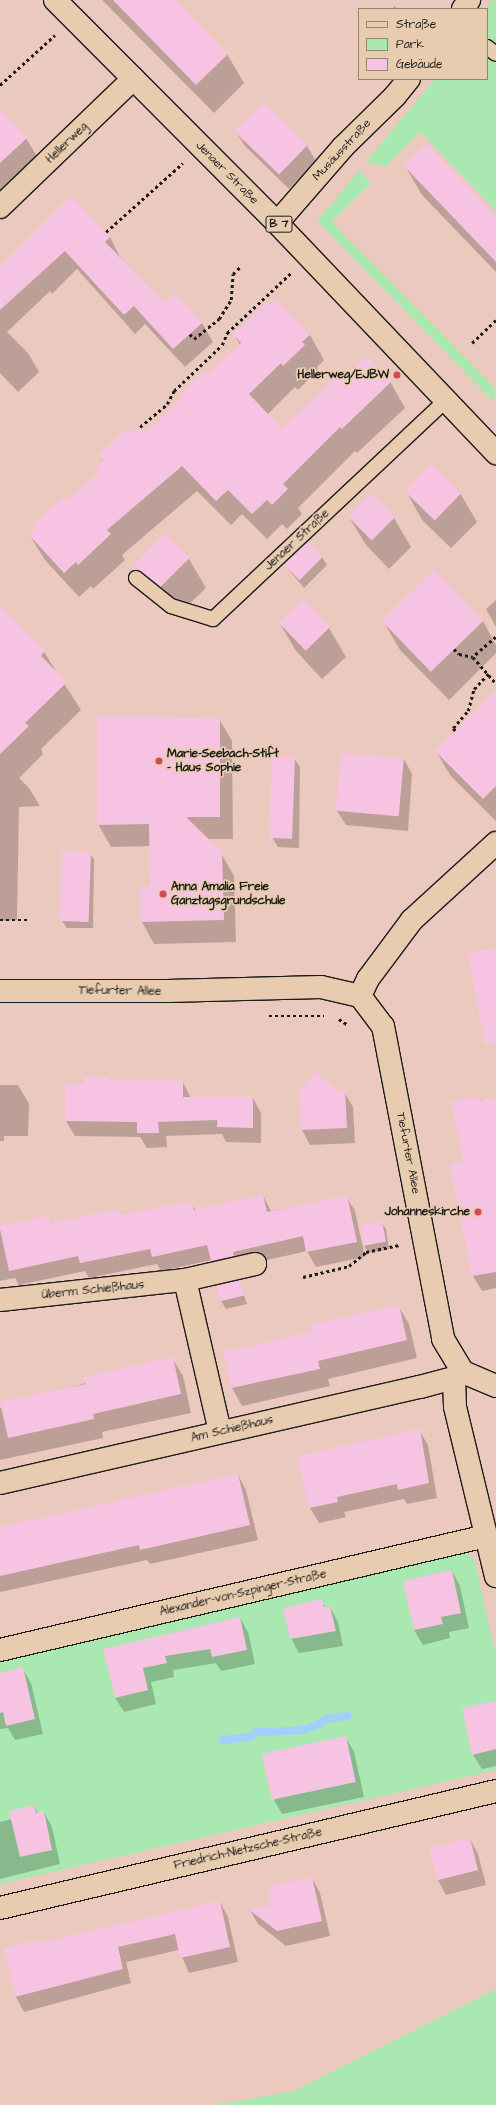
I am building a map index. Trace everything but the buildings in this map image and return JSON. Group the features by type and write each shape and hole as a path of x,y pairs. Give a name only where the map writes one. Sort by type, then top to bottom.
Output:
{"street":[{"name":"Jenaer Straße","path":"55,0 278,222 496,453"},
{"name":"Hellerweg","path":"0,207 133,79"},
{"name":"Musäusstraße","path":"278,222 343,147 395,96 408,80"},
{"path":"360,996 368,979 412,920 496,843"},
{"name":"Tiefurter Allee","path":"0,991 167,992 321,987 360,996 384,1026 443,1339 458,1375"},
{"name":"Überm Schießhaus","path":"0,1300 185,1280 255,1264"},
{"path":"185,1280 220,1432"},
{"path":"496,1386 458,1375 455,1407 496,1576"},
{"name":"Am Schießhaus","path":"0,1483 458,1375"},
{"name":"Alexander-von-Szpinger-Straße","path":"0,1650 486,1536"},
{"name":"Friedrich-Nietzsche-Straße","path":"0,1908 496,1791"}],"lane":[{"path":"488,48 496,54"},
{"name":"Jenaer Straße","path":"136,578 171,606 213,619 446,400"}],"path":[{"path":"0,85 73,18"},
{"path":"106,232 201,146"},
{"path":"140,427 167,404 174,391 222,345 228,333 309,256"},
{"path":"190,334 194,339 219,319 230,300 233,274 240,268"},
{"path":"472,343 496,320"},
{"path":"473,657 496,637"},
{"path":"454,649 459,654 473,657 496,684"},
{"path":"455,731 453,728 468,711 474,689 488,674"},
{"path":"0,920 27,920"},
{"path":"262,1016 331,1016"},
{"path":"337,1017 353,1030"},
{"path":"303,1277 349,1266 366,1252 425,1239"}],"green space":[{"path":"492,0 496,0 496,211 420,132 386,166 371,164 367,160 434,80 488,80 488,8 487,8"},
{"path":"359,170 371,183 332,222 495,388 494,402 317,221"},
{"path":"466,1552 474,1558 496,1656 496,1770 0,1884 0,1660"},
{"path":"496,1989 496,2105 214,2105 294,2091"}],"waterway":[{"path":"223,1740 250,1737 257,1732 303,1730 317,1725 326,1719 348,1716"}],"place":[{"name":"Hellerweg/EJBW","path":"397,375"},
{"name":"Marie-Seebach-Stift - Haus Sophie","path":"159,761"},
{"name":"Anna Amalia Freie Ganztagsgrundschule","path":"163,894"},
{"name":"Johanneskirche","path":"478,1212"}]}
